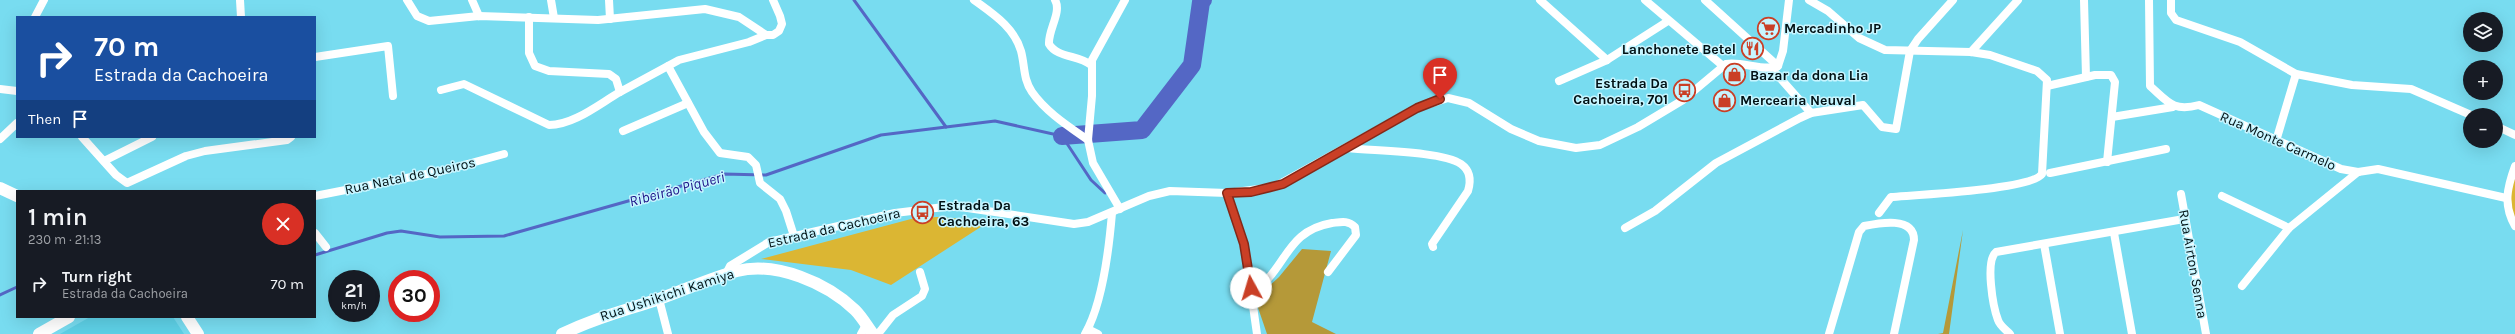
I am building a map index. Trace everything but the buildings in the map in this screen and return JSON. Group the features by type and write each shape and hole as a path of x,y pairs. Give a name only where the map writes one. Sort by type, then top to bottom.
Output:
{"main road":[{"path":"0,188 16,196"},
{"name":"Rua Ushikichi Kamiya","path":"562,334 600,316 659,299 726,274 758,269 796,276 820,286 842,299 867,331"},
{"path":"39,334 67,318"},
{"path":"188,318 198,334"}],"street":[{"path":"36,16 44,0"},
{"path":"240,0 241,16"},
{"path":"407,0 417,16 429,21 479,16 610,19 705,9 738,17 766,36"},
{"path":"472,0 479,16"},
{"path":"551,0 554,18"},
{"path":"609,0 610,19"},
{"path":"441,90 464,84 549,125 560,125 574,120 620,92 668,66 698,54 750,42 766,36 773,36 779,31 782,24 773,0"},
{"path":"974,0 998,18 1013,34 1021,53 1027,82 1039,100 1088,140"},
{"path":"1055,0 1057,11 1048,36 1049,44 1058,52 1081,59 1091,65"},
{"path":"1120,209 1093,163 1088,140 1092,96 1091,65 1125,0"},
{"path":"1540,0 1607,60"},
{"path":"1645,0 1723,66 1731,64 1751,64 1775,68"},
{"path":"1705,0 1775,68 1811,113"},
{"path":"1775,68 1783,51 1789,0"},
{"path":"1809,0 1828,11 1866,42 1885,50 1971,52 2037,71 2047,80 2040,177 2030,182 1984,189 1891,197 1878,213"},
{"path":"1625,228 1655,211 1706,171 1811,113 1863,105 1882,127 1896,129 1910,51 1918,39 1953,0"},
{"path":"1971,52 2018,0"},
{"path":"2084,0 2086,77"},
{"path":"2149,0 2150,86 2173,107"},
{"path":"2171,0 2171,13 2176,20 2240,42 2296,74 2352,85 2411,89 2463,112"},
{"path":"529,17 529,53 535,66 550,71 609,74 616,79 620,92"},
{"path":"1559,81 1607,60 1668,21"},
{"path":"316,57 388,46 393,96"},
{"path":"668,66 704,132 720,153 748,157 756,165 760,183 780,199 786,211 794,236"},
{"name":"Estrada da Cachoeira","path":"726,274 730,266 756,248 769,242 896,213 944,207 980,209 1059,223 1088,222 1112,214 1149,196 1170,191 1227,193 1274,187 1348,148 1417,108 1448,98 1469,102 1511,129 1539,141 1576,148 1594,146 1638,127 1683,100 1723,66"},
{"path":"2276,141 2296,74"},
{"path":"2047,86 2086,77 2111,75 2115,82 2107,162"},
{"path":"0,89 16,91"},
{"path":"623,131 688,103"},
{"name":"Rua Monte Carmelo","path":"2173,107 2185,109 2199,106 2341,169 2358,172"},
{"path":"2112,117 2173,107"},
{"path":"0,139 16,124"},
{"path":"2503,130 2515,136"},
{"path":"83,138 116,175 127,183 186,156 287,140 290,138"},
{"path":"104,161 150,138"},
{"path":"1348,148 1442,158 1460,164 1466,169 1470,182 1468,191 1432,244 1433,246"},
{"path":"2050,173 2166,149"},
{"name":"Rua Natal de Queiros","path":"316,196 442,171 504,154"},
{"path":"2515,166 2506,198 2510,216 2515,226"},
{"path":"2242,286 2289,228 2358,172 2378,169 2506,198"},
{"path":"1227,193 1244,244 1257,334"},
{"name":"Rua Airton Senna","path":"2181,194 2184,219 2206,334"},
{"path":"2222,196 2289,228"},
{"path":"1098,334 1087,331 1096,305 1107,258 1112,214"},
{"path":"2010,334 1998,319 1990,265 1993,254 2003,250 2114,233 2184,219"},
{"path":"1251,293 1269,279 1304,232 1327,224 1343,222 1352,224 1356,231 1354,240 1328,272"},
{"path":"1829,334 1859,232 1864,226 1890,223 1904,224 1910,228 1914,234 1894,334"},
{"path":"2114,233 2132,334"},
{"path":"316,234 326,247"},
{"path":"2044,244 2060,334"},
{"path":"878,334 893,315 924,292 920,272"},
{"path":"659,299 668,334"}],"shaded area":[{"path":"2515,177 2515,219 2511,198"},
{"path":"937,217 990,221 891,285 851,270 761,259 911,219"},
{"path":"1963,230 1949,334 1938,334 1943,333"},
{"path":"1302,249 1331,251 1312,322 1336,334 1267,334 1255,299 1279,277"},
{"path":"88,318 174,318 184,334 60,334"}],"waterway":[{"path":"854,0 946,127"},
{"name":"Ribeirão Piqueri","path":"1062,136 1142,130 1192,65 1201,2 1203,0"},
{"name":"Ribeirão Piqueri","path":"316,255 387,233 401,231 440,237 504,236 724,174 766,175 881,135 995,121 1062,136 1091,180 1105,193"},
{"name":"Ribeirão Piqueri","path":"0,295 16,287"}],"place":[{"name":"Mercadinho JP","path":"1768,28"},
{"name":"Lanchonete Betel","path":"1752,49"},
{"name":"Bazar da dona Lia","path":"1735,75"},
{"name":"Estrada Da Cachoeira, 701","path":"1684,91"},
{"name":"Mercearia Neuval","path":"1724,100"},
{"name":"Estrada Da Cachoeira, 63","path":"922,213"}],"route":[{"path":"1251,288 1244,244 1237,219 1227,193 1251,192 1283,184 1417,108 1440,99"}]}
